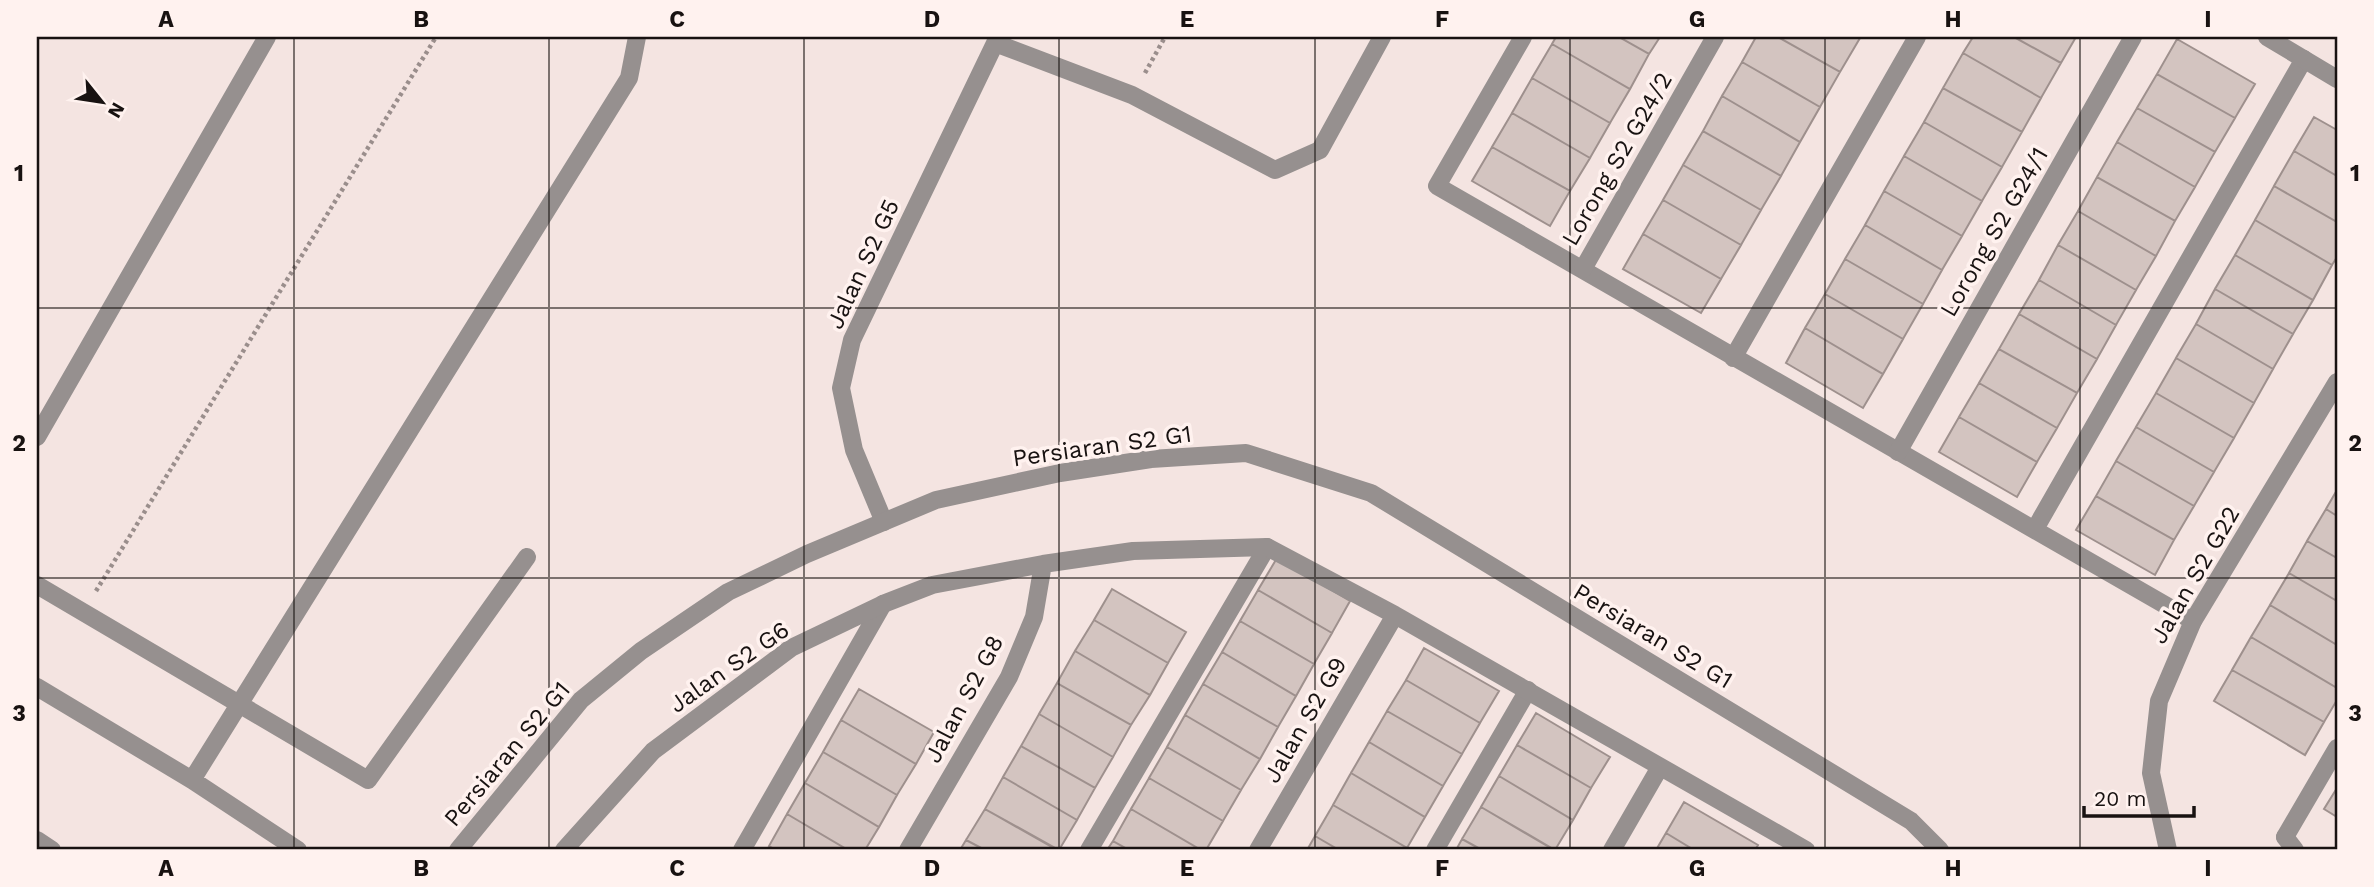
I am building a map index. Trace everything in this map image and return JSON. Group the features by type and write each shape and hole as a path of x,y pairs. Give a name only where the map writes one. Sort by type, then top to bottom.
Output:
{"street":[{"path":"37,437 267,37"},
{"path":"192,780 238,702 629,78 637,37"},
{"path":"996,40 1132,95 1275,170 1321,150 1382,37"},
{"path":"1523,37 1437,186 2193,621"},
{"name":"Lorong S2 G24/2","path":"1583,269 1716,37"},
{"path":"1733,358 1917,37"},
{"name":"Lorong S2 G24/1","path":"1898,452 2133,37"},
{"path":"2267,37 2337,79"},
{"name":"Jalan S2 G5","path":"884,522 854,450 841,388 858,328 996,40"},
{"path":"2035,529 2304,59"},
{"name":"Jalan S2 G22","path":"2168,850 2151,773 2159,701 2193,621 2337,382"},
{"name":"Persiaran S2 G1","path":"458,850 580,700 640,651 728,592 936,500 1060,473 1151,459 1246,453 1371,493 1910,821 1940,850"},
{"path":"1089,850 1267,547 1528,690 1660,767 1785,845 1807,850"},
{"name":"Jalan S2 G6","path":"564,850 653,751 792,648 883,604 932,585 1043,564 1132,551 1267,547"},
{"path":"37,585 368,780 527,557"},
{"name":"Jalan S2 G8","path":"908,850 1009,677 1034,617 1043,564"},
{"path":"741,850 883,604"},
{"name":"Jalan S2 G9","path":"1258,850 1395,615"},
{"path":"37,687 192,780 298,850"},
{"path":"1435,850 1528,690"},
{"path":"2290,844 2337,748"},
{"path":"1612,850 1660,767"},
{"path":"37,841 52,850"}],"path":[{"path":"84,612 436,37"},
{"path":"1132,95 1165,37"}],"building":[{"path":"1556,37 1619,37 1649,54 1630,89 1552,44"},
{"path":"1619,37 1660,37 1649,54"},
{"path":"1756,37 1778,37 1840,72 1820,107 1742,62"},
{"path":"1778,37 1857,37 1860,38 1840,72"},
{"path":"1973,37 2014,37 2061,63 2041,98 1963,53"},
{"path":"2014,37 2076,37 2061,63"},
{"path":"2177,39 2255,84 2235,118 2157,74"},
{"path":"1552,44 1630,89 1610,123 1532,78"},
{"path":"1963,53 2041,98 2022,132 1943,88"},
{"path":"1742,62 1820,107 1800,142 1722,96"},
{"path":"2157,74 2235,118 2215,152 2137,108"},
{"path":"1532,78 1610,123 1590,158 1512,113"},
{"path":"1943,88 2022,132 2002,167 1924,122"},
{"path":"1722,96 1800,142 1781,176 1703,131"},
{"path":"2137,108 2215,152 2195,187 2117,142"},
{"path":"1512,113 1590,158 1570,191 1492,147"},
{"path":"2314,117 2337,130 2337,176 2294,151"},
{"path":"1924,122 2002,167 1982,201 1904,156"},
{"path":"1703,131 1781,176 1761,210 1683,165"},
{"path":"2117,142 2195,187 2175,221 2097,177"},
{"path":"1492,147 1570,191 1550,226 1472,181"},
{"path":"2294,151 2337,176 2337,222 2274,186"},
{"path":"1904,156 1982,201 1962,236 1884,191"},
{"path":"1683,165 1761,210 1741,245 1663,200"},
{"path":"2097,177 2175,221 2156,256 2078,211"},
{"path":"2274,186 2337,222 2337,257 2332,265 2255,220"},
{"path":"1884,191 1962,236 1942,270 1865,225"},
{"path":"1663,200 1741,245 1721,279 1643,234"},
{"path":"2078,211 2156,256 2136,290 2058,245"},
{"path":"2255,220 2332,265 2313,300 2235,255"},
{"path":"1865,225 1942,270 1923,304 1845,259"},
{"path":"1643,234 1721,279 1701,313 1623,269"},
{"path":"2058,245 2136,290 2116,325 2039,280"},
{"path":"2235,255 2313,300 2293,334 2215,289"},
{"path":"1845,259 1923,304 1903,339 1825,294"},
{"path":"2039,280 2116,325 2097,359 2019,314"},
{"path":"2215,289 2293,334 2273,369 2196,324"},
{"path":"1825,294 1903,339 1883,374 1805,328"},
{"path":"2019,314 2097,359 2077,393 1999,349"},
{"path":"2196,324 2273,369 2254,403 2176,358"},
{"path":"1805,328 1883,374 1863,408 1786,363"},
{"path":"1999,349 2077,393 2057,428 1979,383"},
{"path":"2176,358 2254,403 2234,438 2156,393"},
{"path":"1979,383 2057,428 2037,462 1959,417"},
{"path":"2156,393 2234,438 2214,472 2136,427"},
{"path":"1959,417 2037,462 2017,497 1939,452"},
{"path":"2136,427 2214,472 2194,506 2116,461"},
{"path":"2116,461 2194,506 2174,540 2096,496"},
{"path":"2337,490 2337,516 2326,509"},
{"path":"2096,496 2174,540 2155,575 2076,530"},
{"path":"2326,509 2337,516 2337,558 2307,541"},
{"path":"2307,541 2337,558 2337,601 2289,573"},
{"path":"1277,558 1350,601 1332,633 1258,590"},
{"path":"2289,573 2337,601 2337,645 2270,605"},
{"path":"1112,589 1186,632 1168,663 1094,620"},
{"path":"1258,590 1332,633 1314,664 1240,621"},
{"path":"2270,605 2337,645 2337,688 2251,637"},
{"path":"1094,620 1168,663 1150,695 1075,651"},
{"path":"1240,621 1314,664 1296,696 1222,652"},
{"path":"2251,637 2337,688 2337,700 2324,722 2232,670"},
{"path":"1424,648 1499,691 1480,723 1406,680"},
{"path":"1075,651 1150,695 1131,725 1057,683"},
{"path":"1222,652 1296,696 1278,727 1203,684"},
{"path":"2232,670 2324,722 2305,755 2214,701"},
{"path":"1406,680 1480,723 1462,754 1387,711"},
{"path":"1057,683 1131,725 1113,757 1039,714"},
{"path":"1203,684 1278,727 1260,759 1185,715"},
{"path":"859,689 934,732 916,764 841,720"},
{"path":"1387,711 1462,754 1443,786 1369,742"},
{"path":"1536,713 1610,757 1591,788 1517,745"},
{"path":"1039,714 1113,757 1095,788 1021,746"},
{"path":"1185,715 1260,759 1241,790 1167,747"},
{"path":"841,720 916,764 897,795 823,752"},
{"path":"1369,742 1443,786 1425,817 1351,773"},
{"path":"1517,745 1591,788 1573,820 1499,776"},
{"path":"1021,746 1095,788 1077,820 1003,777"},
{"path":"1167,747 1241,790 1223,821 1149,778"},
{"path":"823,752 897,795 879,827 805,783"},
{"path":"1351,773 1425,817 1407,848 1333,805"},
{"path":"1499,776 1573,820 1555,850 1481,807"},
{"path":"1003,777 1077,820 1059,850 985,809"},
{"path":"1149,778 1223,821 1206,850 1201,850 1131,809"},
{"path":"805,783 879,827 865,850 848,850 787,814"},
{"path":"2337,788 2337,817 2324,809"},
{"path":"1684,802 1758,845 1755,850 1694,850 1666,833"},
{"path":"1333,805 1407,848 1406,850 1339,850 1315,836"},
{"path":"1481,807 1554,850 1482,850 1462,839"},
{"path":"985,809 1057,850 985,850 966,840"},
{"path":"1131,809 1201,850 1129,850 1113,841"},
{"path":"787,814 848,850 776,850 769,846"},
{"path":"1666,833 1694,850 1656,850"},
{"path":"1315,836 1339,850 1307,850"},
{"path":"1462,839 1482,850 1456,850"},
{"path":"966,840 985,850 960,850"},
{"path":"1113,841 1129,850 1107,850"}]}
